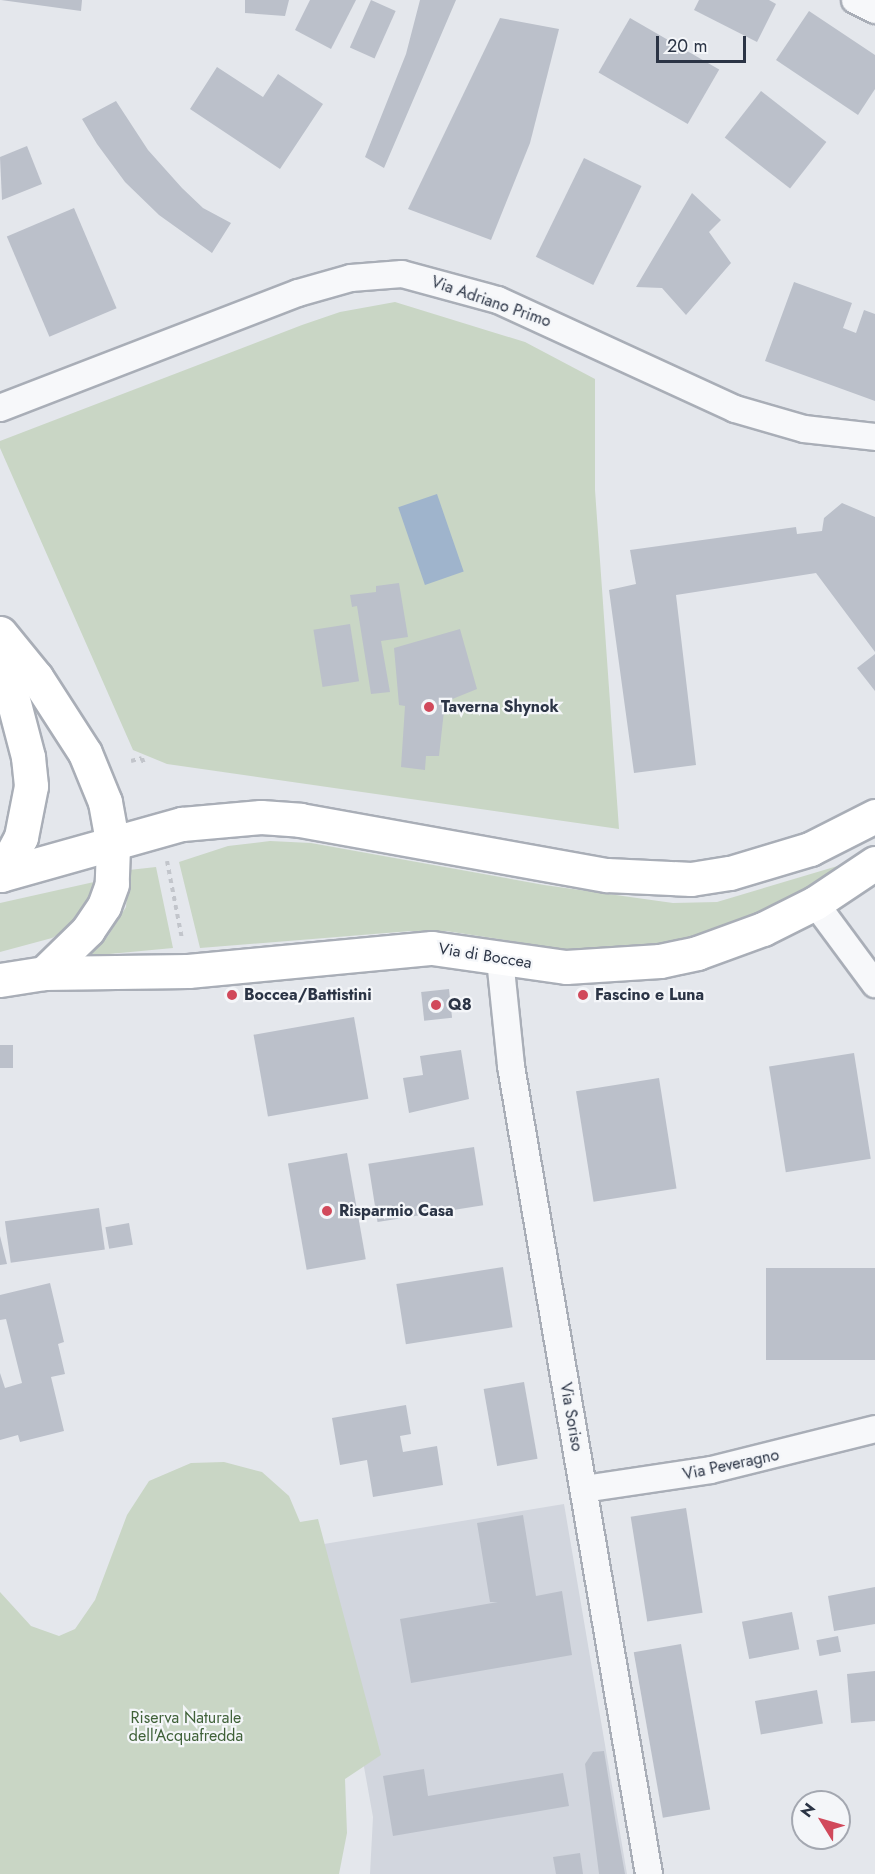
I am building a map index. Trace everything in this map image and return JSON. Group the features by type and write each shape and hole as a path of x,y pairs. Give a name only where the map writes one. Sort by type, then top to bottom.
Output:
{"main road":[{"path":"0,633 58,707 86,753 105,802 113,846 112,884 104,906 88,930 44,974"},
{"path":"0,650 28,757 31,786 21,837 0,875"},
{"path":"0,875 113,846 196,821 283,818 597,874 691,879 730,873 810,849 875,816"},
{"name":"Via di Boccea","path":"0,980 44,974 188,971 432,948 566,967 678,958 740,938 814,903 875,863"}],"street":[{"path":"855,0 875,10"},
{"name":"Via Adriano Primo","path":"0,408 311,288 371,275 402,274 498,300 735,409 804,429 859,438 875,437"},
{"path":"814,903 875,984"},
{"name":"Via Soriso","path":"500,959 511,1066 649,1874"},
{"name":"Via Peveragno","path":"584,1489 722,1468 875,1429"}],"path":[{"path":"131,761 142,758 144,764"},
{"path":"166,856 183,945"}],"shaded area":[{"path":"564,1504 627,1874 370,1874 373,1817 324,1544"}],"green space":[{"path":"395,302 525,342 595,379 595,490 619,829 167,764 133,750 0,448 0,441 302,325 340,312"},
{"path":"270,841 311,843 544,885 673,903 717,902 851,862 796,898 691,942 589,953 446,931 411,931 200,948 179,862 228,846"},
{"path":"156,867 173,948 88,956 108,936 126,907 129,870"},
{"path":"94,882 95,898 73,926 52,938 0,952 0,903"},
{"name":"Riserva Naturale dell'Acquafredda","path":"224,1462 262,1472 289,1496 300,1522 318,1519 381,1755 345,1779 347,1833 339,1874 0,1874 0,1592 31,1626 59,1636 75,1629 95,1600 127,1515 149,1481 191,1463"}],"water":[{"path":"437,494 464,572 425,585 398,507"}],"building":[{"path":"1,0 82,0 81,11"},
{"path":"245,0 289,0 285,16 245,13"},
{"path":"310,0 356,0 331,49 295,30"},
{"path":"371,0 396,11 375,58 350,48"},
{"path":"420,0 456,0 384,168 365,157 406,54"},
{"path":"699,0 769,0 776,4 757,42 694,10"},
{"path":"809,11 875,55 875,89 858,115 776,60"},
{"path":"500,18 559,29 530,143 491,240 408,209"},
{"path":"630,18 719,70 688,124 598,73"},
{"path":"217,67 263,97 278,74 323,104 280,169 190,109"},
{"path":"761,91 826,142 790,189 725,137"},
{"path":"116,101 148,150 182,188 203,208 231,223 212,253 159,215 125,182 97,144 82,119"},
{"path":"27,146 42,184 2,200 0,157"},
{"path":"584,158 642,186 593,285 536,257"},
{"path":"692,193 721,220 709,232 731,263 686,315 662,288 636,287"},
{"path":"74,208 117,308 49,337 7,237"},
{"path":"794,282 852,303 843,328 856,333 864,310 875,314 875,401 765,361"},
{"path":"842,503 875,517 875,652 816,573 676,595 696,765 634,773 609,590 636,584 630,550 796,527 797,534 822,531 824,518"},
{"path":"399,583 408,637 381,641 390,692 371,694 357,606 352,607 350,595 376,592 376,586"},
{"path":"350,624 359,681 323,687 313,630"},
{"path":"460,629 477,689 445,702 439,756 426,756 425,770 401,767 405,706 399,705 394,648"},
{"path":"875,654 875,691 857,668"},
{"name":"Q8","path":"449,989 452,1018 424,1021 421,992"},
{"path":"354,1017 368,1099 268,1116 254,1035"},
{"path":"0,1045 13,1045 13,1068 0,1068"},
{"path":"461,1050 469,1099 409,1113 403,1078 423,1075 420,1056"},
{"path":"854,1053 871,1159 786,1172 769,1066"},
{"path":"659,1078 677,1189 594,1202 576,1091"},
{"path":"474,1147 483,1205 378,1222 368,1164"},
{"name":"Risparmio Casa","path":"347,1153 366,1259 307,1270 288,1163"},
{"path":"99,1208 105,1250 11,1263 5,1221"},
{"path":"129,1223 133,1245 109,1249 105,1227"},
{"path":"0,1236 7,1264 0,1265"},
{"path":"503,1267 513,1327 406,1344 396,1284"},
{"path":"766,1268 875,1268 875,1360 766,1360"},
{"path":"50,1283 64,1342 58,1344 65,1374 51,1377 64,1431 20,1442 18,1435 0,1440 0,1373 5,1388 22,1383 6,1319 0,1320 0,1295"},
{"path":"524,1382 538,1459 497,1466 484,1389"},
{"path":"406,1405 411,1434 400,1436 403,1452 437,1446 443,1485 373,1497 367,1460 340,1465 332,1418"},
{"path":"686,1508 703,1613 647,1621 631,1517"},
{"path":"523,1515 536,1596 562,1591 572,1655 411,1683 400,1619 498,1602 490,1602 477,1523"},
{"path":"875,1587 875,1624 834,1631 828,1596"},
{"path":"792,1612 799,1649 749,1659 742,1622"},
{"path":"838,1636 841,1652 819,1656 816,1640"},
{"path":"681,1644 710,1809 663,1818 634,1652"},
{"path":"875,1671 875,1721 851,1723 847,1674"},
{"path":"817,1690 823,1723 761,1734 755,1701"},
{"path":"604,1751 625,1874 599,1874 585,1764 593,1752"},
{"path":"424,1769 428,1796 563,1773 569,1806 393,1836 383,1776"},
{"path":"580,1853 583,1874 556,1874 553,1857"}],"place":[{"name":"Taverna Shynok","path":"429,707"},
{"name":"Boccea/Battistini","path":"232,995"},
{"name":"Fascino e Luna","path":"583,995"},
{"name":"Q8","path":"436,1005"},
{"name":"Risparmio Casa","path":"327,1211"}]}
